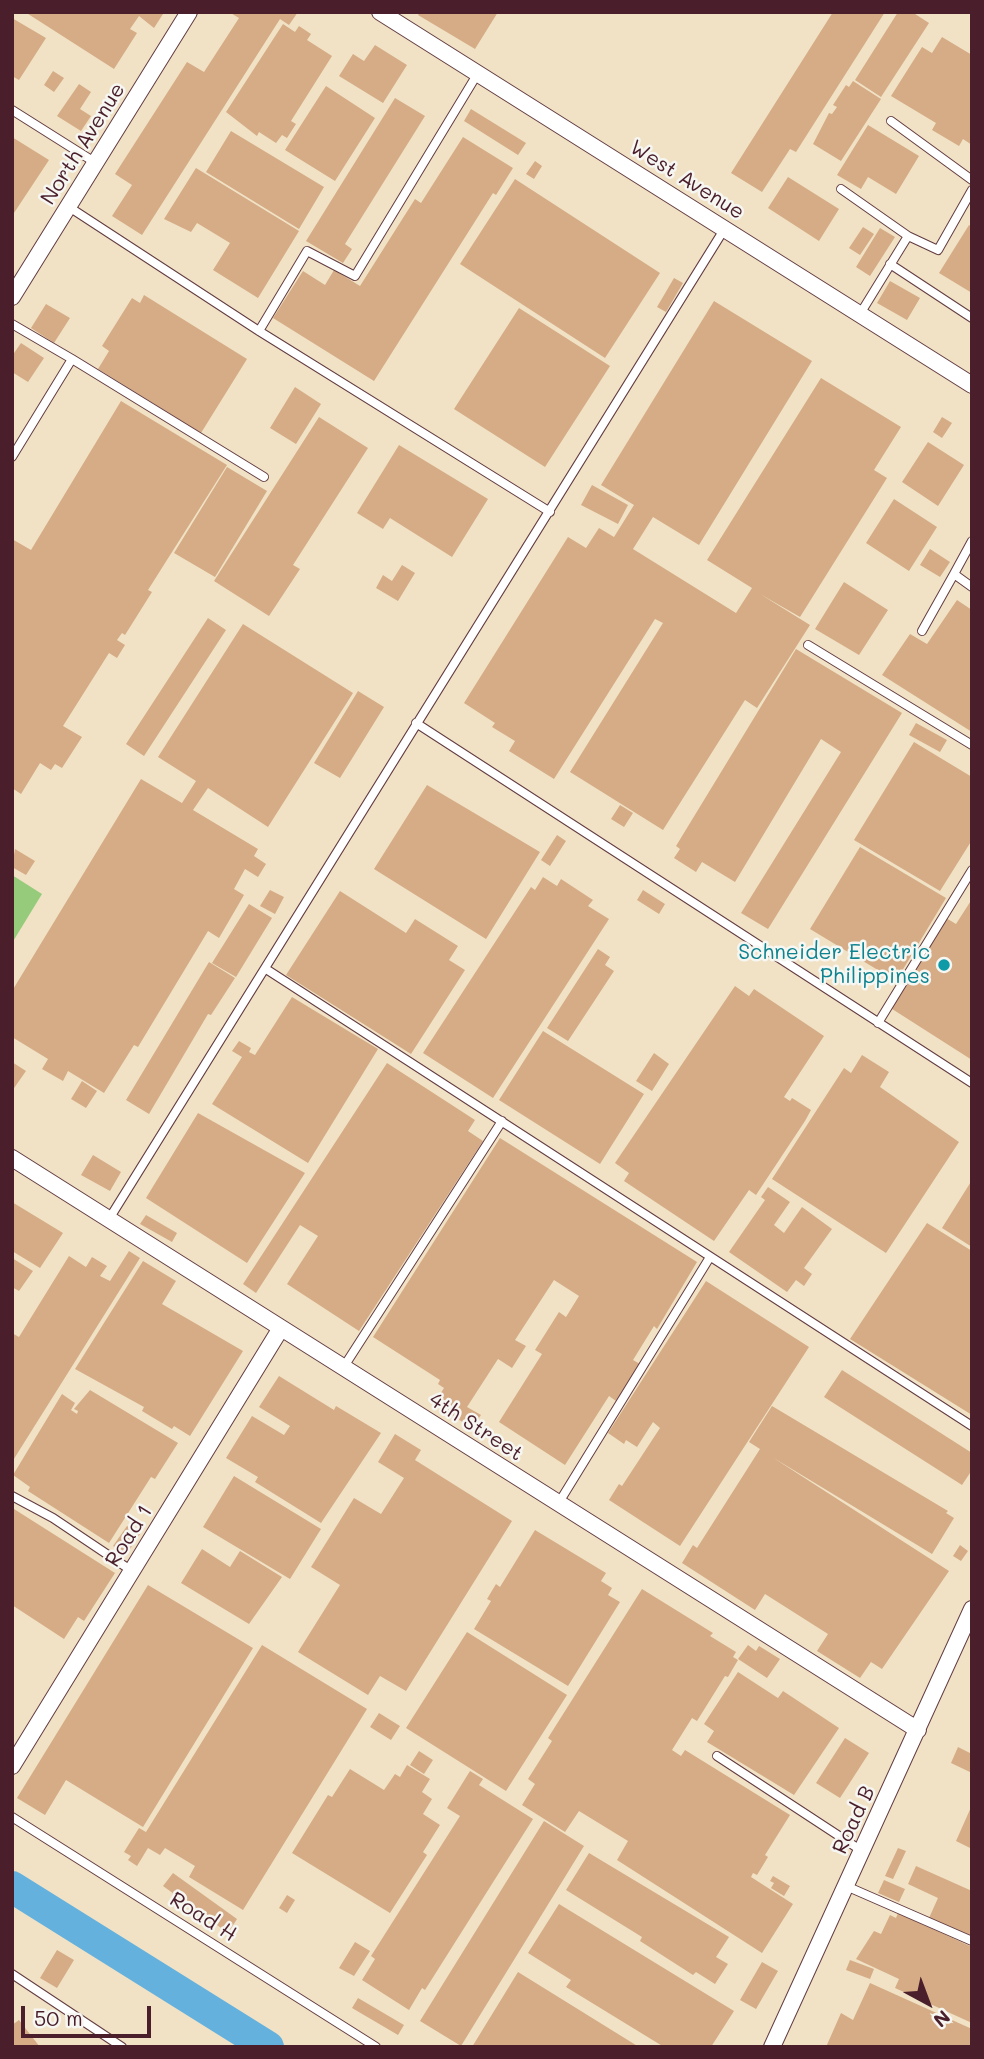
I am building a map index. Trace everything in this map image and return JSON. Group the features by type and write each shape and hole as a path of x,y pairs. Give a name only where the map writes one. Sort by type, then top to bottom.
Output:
{"street":[{"name":"North Avenue","path":"12,297 189,12"},
{"name":"West Avenue","path":"380,12 972,385"},
{"name":"4th Street","path":"12,1158 918,1730"},
{"name":"Road 1","path":"12,1766 281,1328"},
{"name":"Road B","path":"772,2047 972,1609"}],"lane":[{"path":"259,331 306,251 355,276 478,73"},
{"path":"12,110 96,163"},
{"path":"891,121 972,180"},
{"path":"841,189 908,236 938,250 972,190"},
{"path":"69,207 259,331 550,512"},
{"path":"109,1219 725,228"},
{"path":"860,314 908,236"},
{"path":"890,264 972,318"},
{"path":"12,324 264,477"},
{"path":"12,457 72,359"},
{"path":"922,631 972,541"},
{"path":"954,575 972,587"},
{"path":"808,645 972,745"},
{"path":"416,723 972,1083"},
{"path":"878,1023 972,870"},
{"path":"266,969 972,1426"},
{"path":"343,1368 502,1121"},
{"path":"558,1504 710,1257"},
{"path":"12,1496 53,1518 132,1572"},
{"path":"717,1756 863,1851"},
{"name":"Road H","path":"12,1817 376,2047"},
{"path":"846,1886 972,1941"},
{"path":"12,1974 122,2047"}],"green space":[{"path":"12,875 42,894 12,943"}],"building":[{"path":"25,12 163,14 154,28 139,16 130,29 137,33 114,69"},
{"path":"229,12 298,12 289,25 280,19 142,235 112,216 132,185 115,174 187,62 204,72 239,18"},
{"path":"420,12 498,12 475,49 418,15"},
{"path":"833,12 885,12 796,152 790,149 762,192 731,173"},
{"path":"898,12 912,12 929,23 881,97 855,80"},
{"path":"12,18 46,38 19,80 12,76"},
{"path":"283,24 295,32 299,26 311,34 307,40 332,56 291,121 296,124 287,138 282,135 276,143 259,132 257,136 226,112"},
{"path":"942,37 972,55 972,145 963,139 959,146 932,130 936,123 891,96 922,47 932,53"},
{"path":"375,45 407,65 383,103 339,76 353,54 364,61"},
{"path":"53,71 64,78 54,92 44,85"},
{"path":"853,81 881,99 841,161 813,144 829,113 832,114 837,107 833,105 846,85 849,87"},
{"path":"79,84 91,92 80,109 91,116 81,131 57,116"},
{"path":"326,86 375,118 335,181 285,150"},
{"path":"395,98 425,116 345,244 352,249 343,263 306,241"},
{"path":"471,109 526,143 518,155 464,121"},
{"path":"868,125 919,156 896,194 868,177 861,189 837,175"},
{"path":"231,131 324,187 299,229 206,172"},
{"path":"12,137 49,160 12,216"},
{"path":"463,137 513,168 496,195 493,193 374,381 273,318 303,271 325,285 334,270 360,286 415,199 421,203"},
{"path":"535,161 542,166 534,179 526,174"},
{"path":"196,168 299,231 258,298 213,270 230,243 197,223 191,232 164,219"},
{"path":"788,177 839,209 819,241 768,208"},
{"path":"515,179 660,273 605,358 460,264"},
{"path":"969,225 972,227 972,293 939,273"},
{"path":"863,227 874,234 860,255 849,248"},
{"path":"880,228 895,237 870,276 856,267"},
{"path":"674,278 683,283 666,312 657,307"},
{"path":"890,281 920,298 907,320 877,303"},
{"path":"144,295 247,359 201,433 98,369 109,351 102,346 132,298 140,303"},
{"path":"714,301 812,361 699,545 653,517 633,549 736,613 752,588 707,560 821,378 901,427 874,470 887,478 800,617 760,594 810,625 757,708 745,700 663,830 570,772 663,623 655,619 554,779 509,751 515,741 492,727 495,723 464,703 568,537 586,548 599,528 614,537 634,505 601,485"},
{"path":"46,304 70,318 54,343 31,328"},
{"path":"519,308 610,366 545,467 454,409"},
{"path":"21,343 44,358 28,382 12,372 12,356"},
{"path":"295,387 321,404 296,444 270,428"},
{"path":"121,401 227,465 148,590 152,592 125,635 122,633 117,640 125,645 117,658 109,653 63,726 82,737 62,768 55,764 51,770 40,763 21,794 12,788 12,539 31,550"},
{"path":"319,417 368,448 293,565 300,569 269,616 214,581"},
{"path":"942,417 952,423 942,438 933,432"},
{"path":"928,442 964,465 938,506 902,482"},
{"path":"399,445 488,499 452,557 390,518 383,529 357,513"},
{"path":"227,467 267,491 215,577 174,553"},
{"path":"592,485 628,505 618,524 581,505"},
{"path":"894,499 937,527 909,571 866,543"},
{"path":"930,549 950,562 940,577 920,565"},
{"path":"402,565 415,573 398,601 376,588 383,575 392,581"},
{"path":"844,582 888,610 859,655 815,629"},
{"path":"957,600 972,610 972,732 882,675 910,634 927,644"},
{"path":"208,618 226,630 144,756 126,744"},
{"path":"243,624 353,693 268,827 208,788 193,810 258,849 254,856 266,864 258,877 245,869 234,889 244,895 219,938 208,931 138,1047 134,1045 104,1093 68,1071 63,1081 42,1069 48,1059 12,1037 12,991 141,779 182,803 196,781 158,757"},
{"path":"796,649 902,713 768,929 741,913 841,752 821,739 735,882 702,862 696,872 674,858 680,849 676,846"},
{"path":"358,691 384,707 340,778 314,763"},
{"path":"916,723 947,740 940,752 909,735"},
{"path":"914,742 972,777 972,840 940,891 854,840"},
{"path":"427,785 540,852 486,939 374,869"},
{"path":"620,805 633,813 624,827 611,819"},
{"path":"557,835 566,841 550,866 541,860"},
{"path":"860,847 946,898 896,981 810,929"},
{"path":"15,849 35,861 26,875 12,867"},
{"path":"543,877 557,886 561,879 593,900 588,906 609,919 493,1098 423,1053 531,887 535,890"},
{"path":"270,890 284,897 275,914 260,906"},
{"path":"643,890 665,904 659,914 637,900"},
{"path":"340,891 406,933 415,919 458,946 449,960 465,970 411,1054 286,975"},
{"name":"Schneider Electric Philippines","path":"972,899 972,1060 889,1007 946,918 956,924"},
{"path":"249,904 272,918 236,977 212,963"},
{"path":"598,949 610,957 605,965 614,971 568,1041 547,1028"},
{"path":"209,962 235,978 211,1015 208,1014 149,1114 126,1100"},
{"path":"735,986 749,996 754,989 824,1036 784,1097 790,1101 792,1098 811,1110 756,1195 749,1190 714,1241 624,1181 629,1173 615,1163"},
{"path":"292,997 378,1049 308,1163 212,1104 242,1057 232,1051 239,1041 251,1048 249,1052 255,1055"},
{"path":"543,1031 644,1094 600,1164 499,1100"},
{"path":"654,1053 669,1064 652,1091 636,1081"},
{"path":"862,1055 889,1072 880,1087 959,1142 886,1253 772,1179 844,1068 851,1073"},
{"path":"12,1062 26,1071 12,1091"},
{"path":"387,1063 475,1120 468,1131 483,1141 359,1331 287,1284 318,1236 300,1225 256,1293 243,1284"},
{"path":"82,1081 97,1091 86,1108 71,1099"},
{"path":"198,1113 305,1173 247,1263 146,1198"},
{"path":"500,1138 697,1262 657,1329 654,1326 633,1360 640,1364 616,1401 609,1396 565,1465 499,1422 542,1354 535,1350 559,1312 566,1317 579,1296 554,1280 515,1340 526,1346 512,1368 498,1359 467,1407 481,1415 472,1428 434,1404 444,1388 438,1384 440,1380 373,1337"},
{"path":"93,1155 121,1172 110,1191 81,1175"},
{"path":"972,1180 972,1247 942,1228"},
{"path":"768,1187 790,1202 774,1225 784,1233 802,1207 832,1229 804,1268 812,1274 804,1286 796,1280 787,1292 729,1252 765,1200 761,1197"},
{"path":"12,1202 63,1233 40,1268 12,1251"},
{"path":"146,1215 177,1233 172,1242 140,1224"},
{"path":"927,1223 972,1251 972,1415 850,1339"},
{"path":"129,1251 140,1258 12,1462 12,1333 19,1337 69,1256 86,1267 92,1257 107,1266 100,1276 110,1281"},
{"path":"12,1258 33,1271 19,1291 12,1287"},
{"path":"143,1261 176,1281 162,1304 243,1351 190,1436 174,1426 172,1429 142,1411 144,1407 75,1369"},
{"path":"706,1281 809,1347 680,1546 609,1500 619,1484 622,1486 660,1428 653,1422 637,1447 626,1440 624,1444 608,1433"},
{"path":"842,1370 972,1453 972,1470 962,1485 824,1397"},
{"path":"279,1376 334,1410 336,1406 381,1433 321,1523 255,1482 258,1477 226,1458 252,1416 284,1435 290,1426 259,1407"},
{"path":"90,1390 178,1443 155,1479 151,1477 109,1543 28,1491 30,1487 13,1475 62,1394 75,1403 71,1410 77,1414 78,1411 74,1409"},
{"path":"772,1406 948,1511 946,1513 954,1518 932,1554 772,1457 949,1571 882,1669 871,1662 860,1678 817,1651 828,1634 765,1594 755,1610 682,1563 693,1545 697,1548 760,1449 749,1442"},
{"path":"395,1434 421,1450 415,1460 512,1521 406,1691 380,1676 368,1695 298,1652 340,1585 311,1567 354,1498 381,1514 404,1478 378,1462"},
{"path":"234,1476 321,1529 290,1579 203,1527"},
{"path":"14,1509 115,1573 84,1621 78,1617 64,1639 12,1605"},
{"path":"127,1526 140,1534 126,1555 113,1546"},
{"path":"535,1530 606,1573 601,1581 612,1588 608,1595 620,1602 568,1686 474,1629 491,1601 487,1599 496,1584 500,1587"},
{"path":"960,1545 968,1551 961,1561 953,1556"},
{"path":"202,1549 230,1567 240,1551 282,1577 249,1624 181,1583"},
{"path":"148,1585 253,1648 143,1827 66,1780 45,1815 17,1798"},
{"path":"642,1589 713,1633 710,1636 736,1652 733,1657 738,1660 697,1721 692,1718 672,1750 681,1756 685,1750 790,1815 765,1855 768,1857 757,1875 753,1873 751,1877 793,1904 762,1953 617,1860 628,1841 579,1811 565,1832 522,1805 535,1784 528,1779 552,1741 548,1738"},
{"path":"467,1632 567,1695 506,1791 406,1728"},
{"path":"262,1645 367,1709 243,1910 189,1877 195,1866 165,1848 160,1855 148,1848 137,1866 128,1860 131,1856 124,1852 139,1828 146,1832"},
{"path":"748,1645 756,1651 759,1646 780,1659 767,1678 738,1659"},
{"path":"738,1672 778,1698 783,1691 839,1728 794,1795 707,1742 714,1731 704,1724"},
{"path":"379,1713 400,1726 391,1740 370,1727"},
{"path":"845,1738 869,1753 840,1798 816,1783"},
{"path":"958,1747 972,1754 972,1773 951,1763"},
{"path":"419,1751 433,1760 424,1774 410,1765"},
{"path":"407,1765 430,1779 422,1792 432,1799 423,1814 440,1825 423,1852 427,1855 390,1913 292,1853 328,1795 332,1797 350,1769 384,1790 395,1774 400,1777"},
{"path":"470,1771 483,1779 479,1785 533,1819 425,1990 422,1988 409,2010 362,1980 375,1959 371,1956 460,1816 447,1808"},
{"path":"972,1805 972,1849 956,1841"},
{"path":"544,1821 584,1846 461,2046 420,2021"},
{"path":"898,1848 906,1851 893,1879 885,1876"},
{"path":"589,1853 729,1937 716,1957 728,1964 715,1984 696,1972 693,1975 640,1941 642,1937 566,1890"},
{"path":"916,1866 972,1891 972,1937 929,1918 938,1898 908,1884"},
{"path":"173,1873 237,1919 228,1933 163,1886"},
{"path":"773,1876 790,1886 784,1896 771,1888 774,1883 770,1881"},
{"path":"884,1880 905,1889 899,1902 878,1893"},
{"path":"287,1895 295,1900 287,1913 279,1908"},
{"path":"559,1904 734,2011 711,2047 664,2047 566,1987 571,1980 528,1953"},
{"path":"898,1913 972,1947 972,2023 895,1988 899,1979 856,1959 874,1931 881,1934 890,1915 896,1918"},
{"path":"355,1942 370,1951 354,1976 339,1968"},
{"path":"57,1950 74,1960 57,1988 40,1978"},
{"path":"850,1960 874,1969 870,1979 846,1970"},
{"path":"762,1962 778,1971 756,2009 740,2000"},
{"path":"518,1972 639,2047 472,2047"},
{"path":"870,1983 972,2029 972,2047 826,2047 841,2013 853,2020"},
{"path":"358,1998 404,2025 398,2035 352,2008"},
{"path":"19,2020 40,2047 12,2047 12,2025"}],"waterway":[{"path":"12,1887 268,2047"}],"place":[{"name":"Schneider Electric Philippines","path":"944,965"}]}
